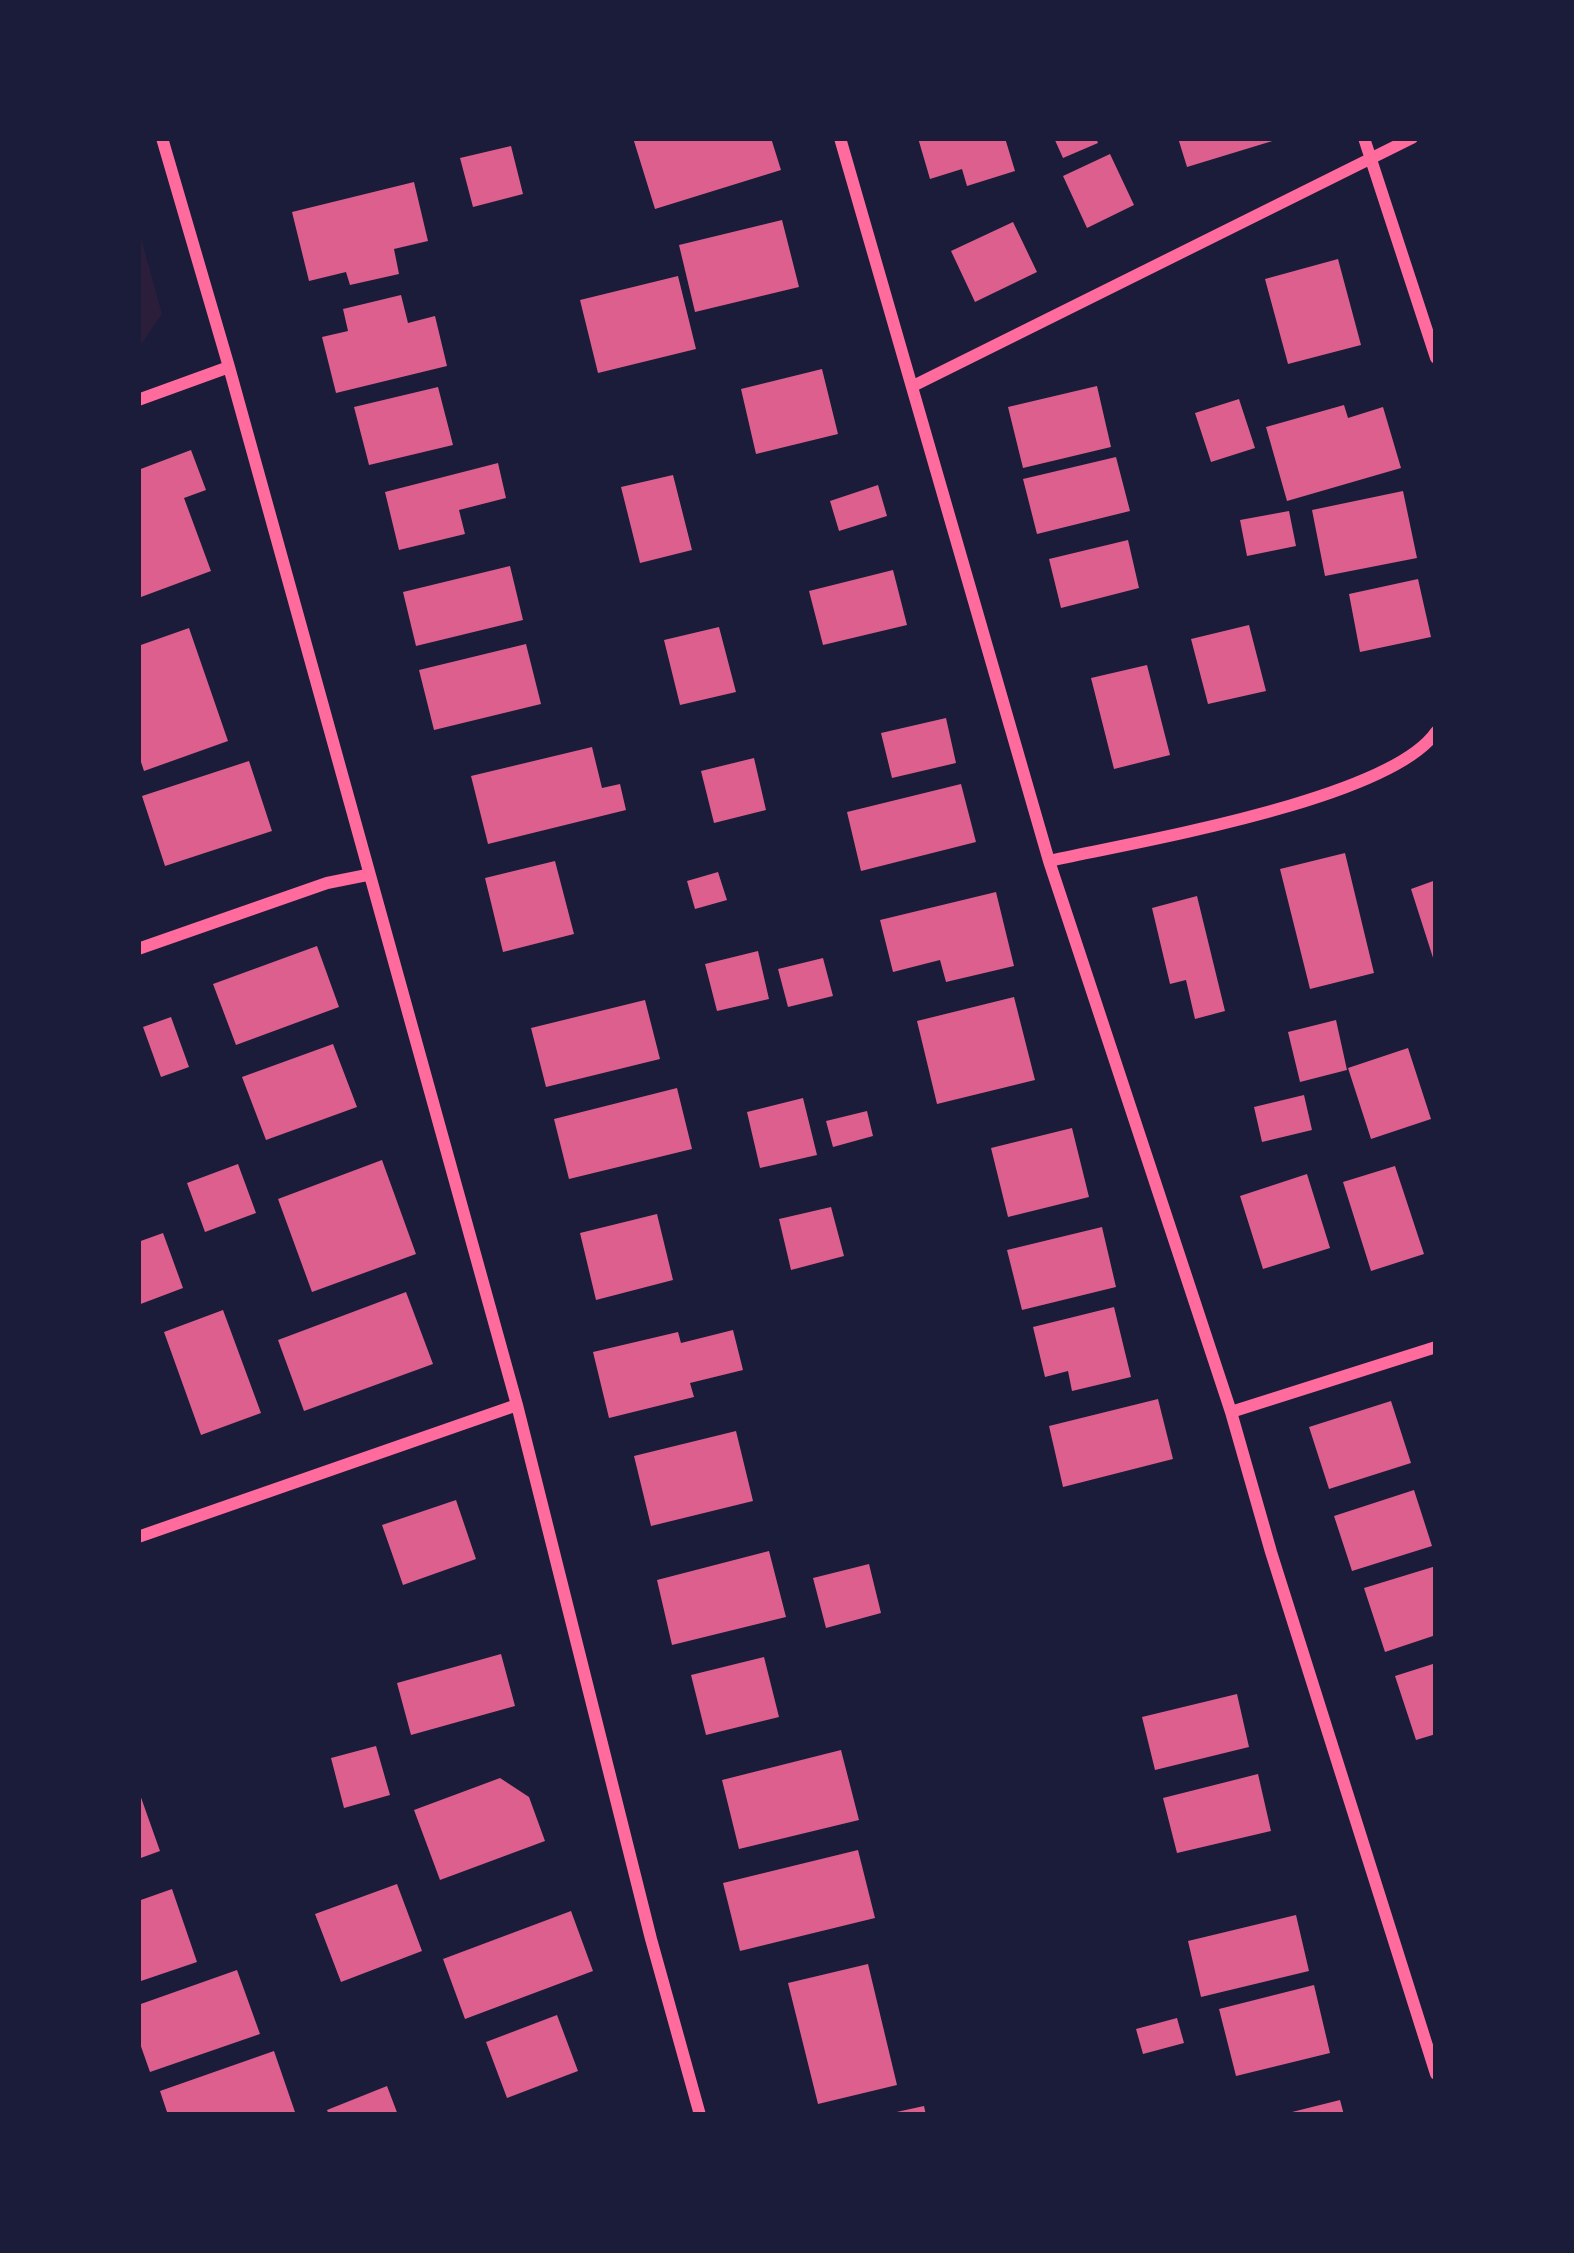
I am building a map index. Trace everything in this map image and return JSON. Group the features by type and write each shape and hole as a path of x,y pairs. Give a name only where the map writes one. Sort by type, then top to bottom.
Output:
{"street":[{"path":"162,138 230,367 517,1405 700,2115"},
{"path":"840,138 1049,861 1231,1412 1270,1552 1436,2074"},
{"path":"1364,138 1436,358"},
{"path":"914,386 1412,138"},
{"path":"138,400 230,367"},
{"path":"1049,861 1279,808 1375,776 1424,748 1436,732"},
{"path":"138,949 327,884 367,875"},
{"path":"1231,1412 1436,1347"},
{"path":"138,1537 517,1405"}],"shaded area":[{"path":"138,227 162,314 138,349"}],"building":[{"path":"633,138 771,138 781,170 655,209"},
{"path":"918,138 1005,138 1015,171 967,186 962,169 930,179"},
{"path":"1054,138 1096,138 1098,143 1063,158"},
{"path":"1178,138 1279,138 1279,139 1187,167"},
{"path":"511,146 523,194 473,207 460,158"},
{"path":"1110,154 1134,205 1087,228 1063,176"},
{"path":"414,182 428,241 394,249 399,274 350,285 346,272 309,281 292,212"},
{"path":"782,220 799,287 695,312 679,245"},
{"path":"1013,222 1037,272 975,302 951,251"},
{"path":"1338,259 1361,345 1288,364 1265,279"},
{"path":"678,276 696,349 598,373 580,300"},
{"path":"401,295 408,323 435,316 447,366 336,393 322,337 348,331 343,309"},
{"path":"822,369 838,434 756,454 741,389"},
{"path":"1097,386 1111,447 1023,468 1008,407"},
{"path":"438,387 453,445 369,465 354,407"},
{"path":"1239,399 1255,448 1211,462 1195,413"},
{"path":"1344,405 1348,418 1383,407 1401,468 1287,501 1266,427"},
{"path":"191,450 206,490 184,498 211,571 141,597 138,470"},
{"path":"1116,457 1130,511 1037,534 1023,479"},
{"path":"498,463 506,498 459,510 465,534 399,550 385,492"},
{"path":"673,475 692,550 640,563 621,487"},
{"path":"878,485 887,516 839,531 830,501"},
{"path":"1403,491 1417,558 1325,576 1312,510"},
{"path":"1289,511 1296,546 1247,556 1240,520"},
{"path":"1128,540 1139,588 1061,608 1049,559"},
{"path":"510,566 523,620 416,646 403,592"},
{"path":"893,570 907,625 823,645 809,591"},
{"path":"1418,579 1431,637 1360,652 1349,594"},
{"path":"1249,625 1266,691 1208,704 1191,639"},
{"path":"719,627 736,692 680,705 664,640"},
{"path":"189,628 228,741 144,771 138,753 138,646"},
{"path":"526,644 541,704 434,730 419,670"},
{"path":"1147,665 1170,755 1114,769 1091,678"},
{"path":"946,718 956,763 892,778 881,733"},
{"path":"592,747 602,788 620,784 626,810 488,844 471,776"},
{"path":"754,758 766,810 714,823 701,771"},
{"path":"249,761 272,831 165,866 142,796"},
{"path":"961,784 976,842 861,871 847,812"},
{"path":"1345,853 1374,973 1310,989 1280,869"},
{"path":"555,861 574,934 503,952 485,878"},
{"path":"718,872 727,900 695,909 687,881"},
{"path":"1436,880 1436,963 1435,964 1411,889"},
{"path":"996,892 1014,966 946,982 940,960 893,972 880,920"},
{"path":"1197,896 1225,1011 1195,1019 1186,980 1170,984 1152,908"},
{"path":"317,946 339,1007 236,1045 213,984"},
{"path":"758,951 769,999 717,1011 705,964"},
{"path":"823,958 833,996 788,1007 778,969"},
{"path":"1014,997 1035,1080 937,1104 917,1021"},
{"path":"645,1000 660,1059 546,1087 531,1028"},
{"path":"171,1017 189,1067 161,1077 143,1027"},
{"path":"1336,1020 1347,1070 1300,1082 1288,1032"},
{"path":"333,1044 357,1107 266,1140 242,1077"},
{"path":"1408,1048 1431,1119 1371,1139 1348,1068"},
{"path":"677,1088 692,1149 569,1179 554,1119"},
{"path":"1304,1095 1312,1130 1262,1142 1254,1107"},
{"path":"803,1098 817,1155 760,1168 747,1112"},
{"path":"867,1111 873,1136 833,1147 826,1121"},
{"path":"1072,1128 1089,1197 1008,1217 991,1148"},
{"path":"382,1160 416,1254 312,1292 278,1199"},
{"path":"238,1164 256,1213 205,1232 187,1183"},
{"path":"1395,1166 1424,1254 1371,1271 1343,1182"},
{"path":"1307,1174 1330,1248 1263,1269 1240,1196"},
{"path":"831,1207 844,1256 791,1270 779,1219"},
{"path":"657,1214 673,1280 596,1300 580,1233"},
{"path":"1102,1227 1116,1287 1022,1310 1007,1250"},
{"path":"163,1233 183,1288 138,1305 138,1242"},
{"path":"406,1292 433,1364 304,1411 278,1340"},
{"path":"1114,1307 1131,1377 1072,1391 1068,1371 1045,1377 1033,1327"},
{"path":"223,1310 261,1413 201,1435 164,1332"},
{"path":"733,1330 743,1370 690,1383 694,1397 609,1418 593,1352 678,1332 681,1343"},
{"path":"1158,1399 1173,1459 1063,1487 1049,1426"},
{"path":"1391,1401 1411,1463 1329,1489 1309,1427"},
{"path":"736,1431 753,1501 651,1526 634,1456"},
{"path":"1414,1490 1432,1546 1352,1571 1334,1516"},
{"path":"456,1500 476,1559 403,1585 382,1525"},
{"path":"769,1551 786,1617 672,1645 657,1580"},
{"path":"869,1564 881,1613 826,1628 813,1578"},
{"path":"1436,1566 1436,1635 1385,1652 1364,1588"},
{"path":"501,1654 515,1706 411,1735 397,1683"},
{"path":"764,1657 779,1717 706,1735 691,1675"},
{"path":"1436,1663 1436,1734 1416,1740 1395,1676"},
{"path":"1237,1694 1249,1747 1155,1770 1142,1717"},
{"path":"376,1746 390,1795 344,1808 331,1758"},
{"path":"841,1750 859,1820 739,1849 722,1780"},
{"path":"1258,1774 1271,1831 1177,1853 1163,1798"},
{"path":"500,1778 529,1797 545,1841 440,1880 414,1810"},
{"path":"138,1789 160,1851 138,1859"},
{"path":"858,1850 875,1918 740,1951 723,1883"},
{"path":"397,1884 422,1951 341,1982 315,1914"},
{"path":"172,1889 197,1962 138,1982 138,1901"},
{"path":"571,1911 593,1971 465,2019 443,1959"},
{"path":"1296,1915 1309,1971 1201,1997 1188,1941"},
{"path":"868,1964 897,2085 818,2104 788,1983"},
{"path":"237,1970 260,2034 150,2072 138,2038 138,2005"},
{"path":"1314,1985 1330,2053 1236,2076 1219,2009"},
{"path":"557,2015 578,2071 507,2098 486,2042"},
{"path":"1177,2018 1184,2043 1143,2054 1136,2029"},
{"path":"274,2051 296,2115 168,2115 160,2091"},
{"path":"387,2086 398,2115 329,2115 327,2110"},
{"path":"1340,2100 1344,2115 1288,2115 1288,2113"},
{"path":"924,2106 926,2115 892,2115 892,2113"}]}
